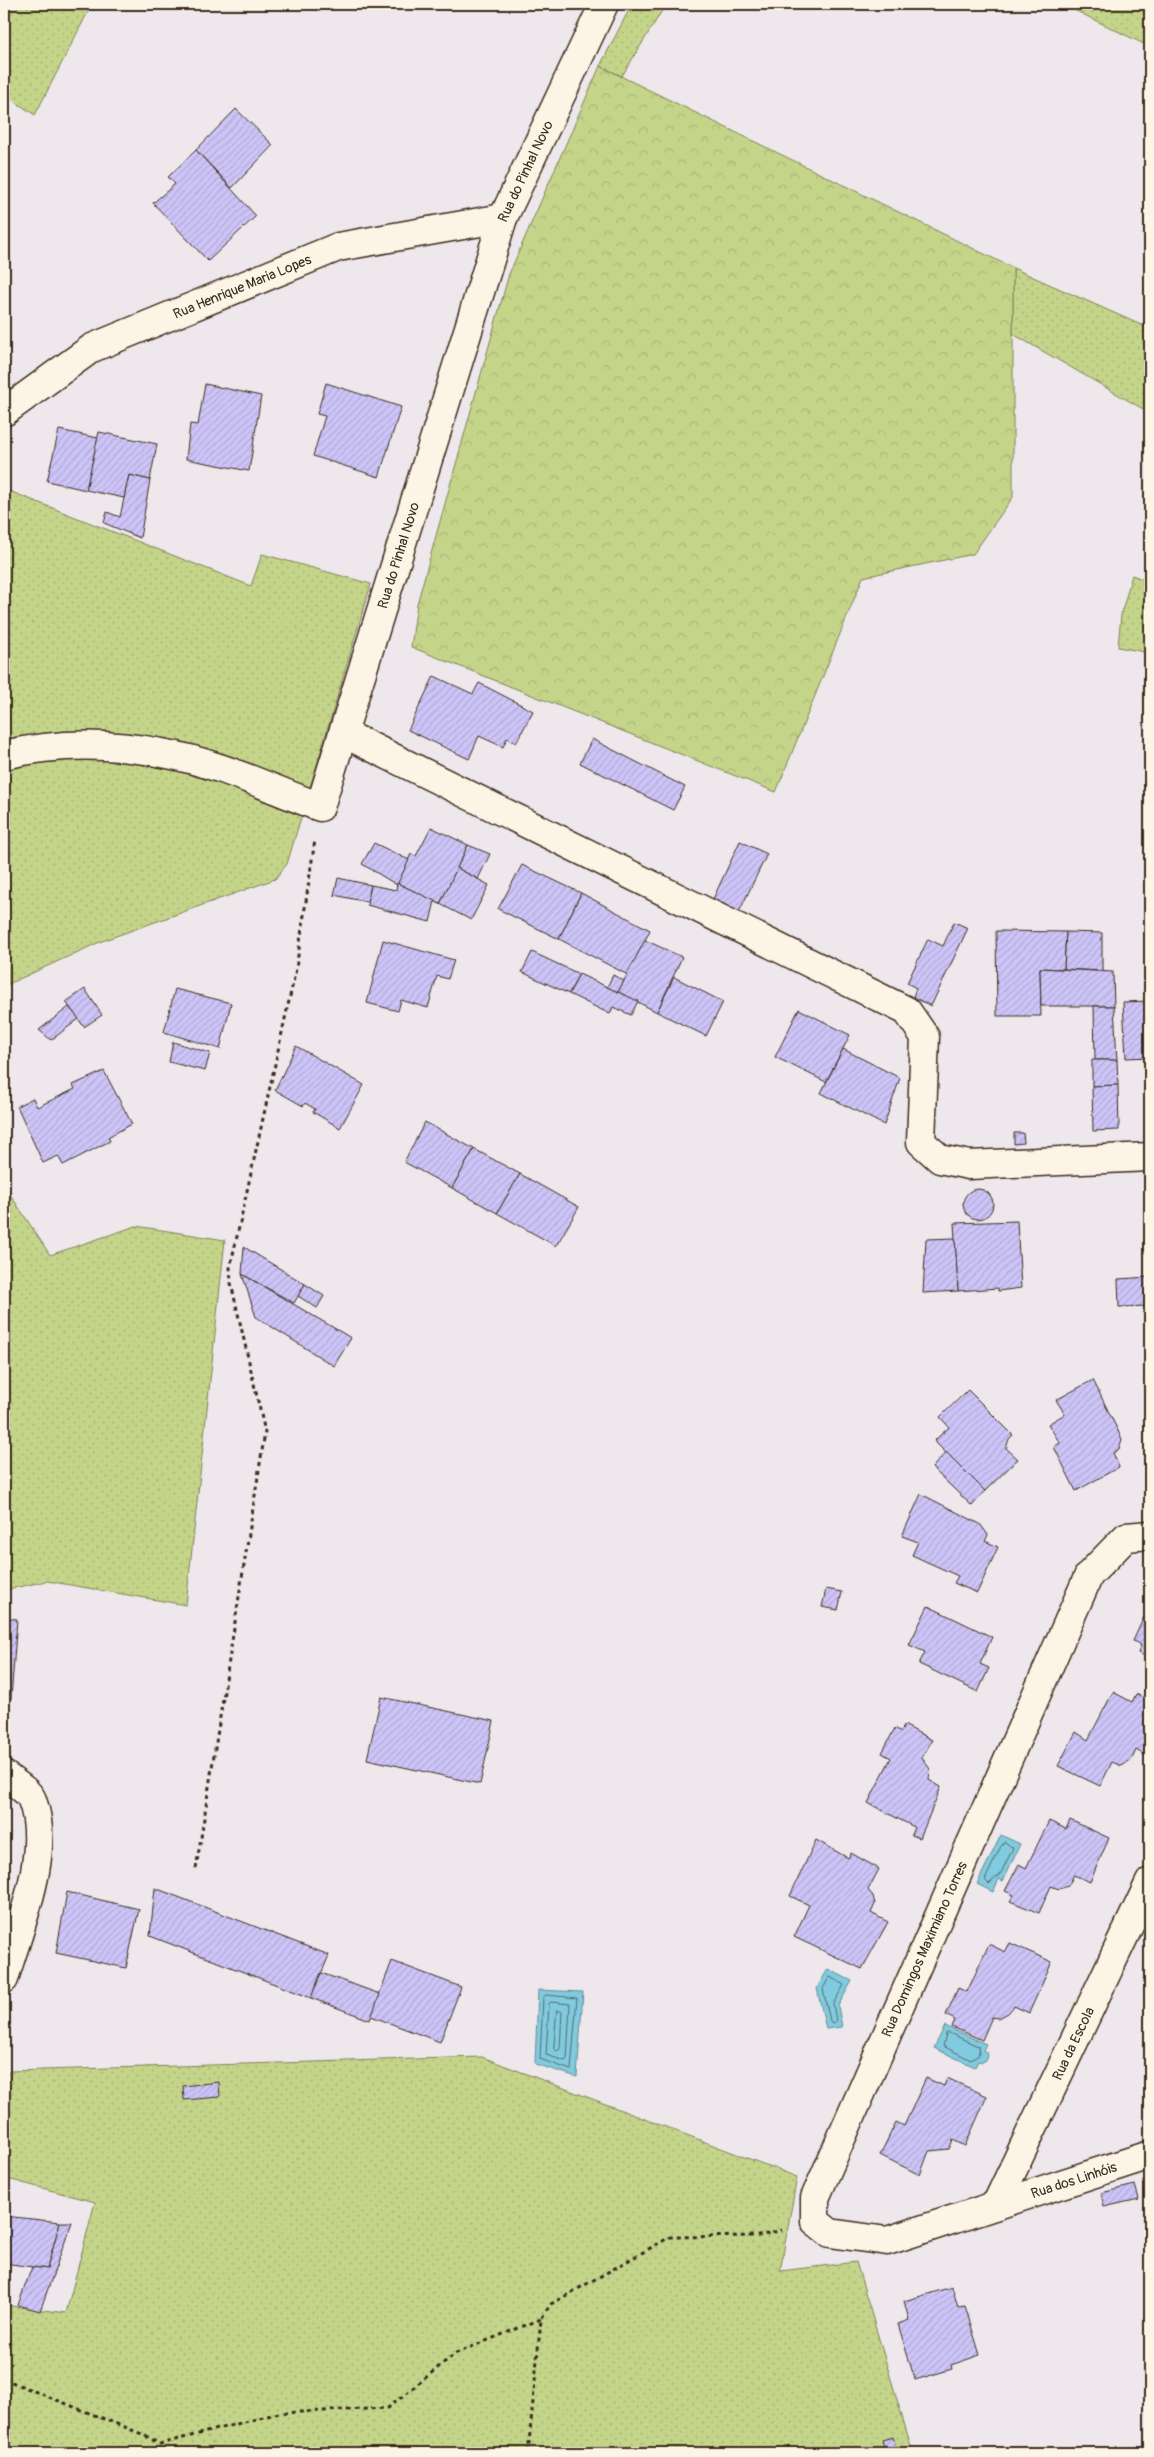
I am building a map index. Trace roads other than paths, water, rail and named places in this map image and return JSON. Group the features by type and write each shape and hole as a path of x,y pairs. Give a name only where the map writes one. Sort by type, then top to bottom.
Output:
{"street":[{"name":"Rua do Pinhal Novo","path":"4,755 35,748 102,745 163,753 218,768 320,807 504,218 604,4"},
{"name":"Rua Henrique Maria Lopes","path":"4,412 92,348 338,247 504,218"},
{"path":"343,733 907,1011 925,1037 921,1142 940,1159 969,1165 1150,1157"},
{"name":"Rua Domingos Maximiano Torres","path":"996,2205 887,2241 830,2233 815,2221 815,2198 1089,1575 1126,1537 1150,1534"},
{"path":"4,1775 32,1798 38,1834 38,1861 4,1978"},
{"name":"Rua da Escola","path":"996,2205 1150,1882"},
{"name":"Rua dos Linhóis","path":"996,2205 1150,2155"}],"water":[{"path":"1001,1835 1020,1844 1003,1881 999,1879 993,1892 977,1884"},
{"path":"828,1969 852,1981 838,2006 842,2027 826,2029 817,1988"},
{"path":"538,1990 583,1992 577,2077 535,2064"},
{"path":"945,2026 986,2044 983,2050 988,2054 987,2059 983,2062 978,2061 975,2067 934,2048"}]}
